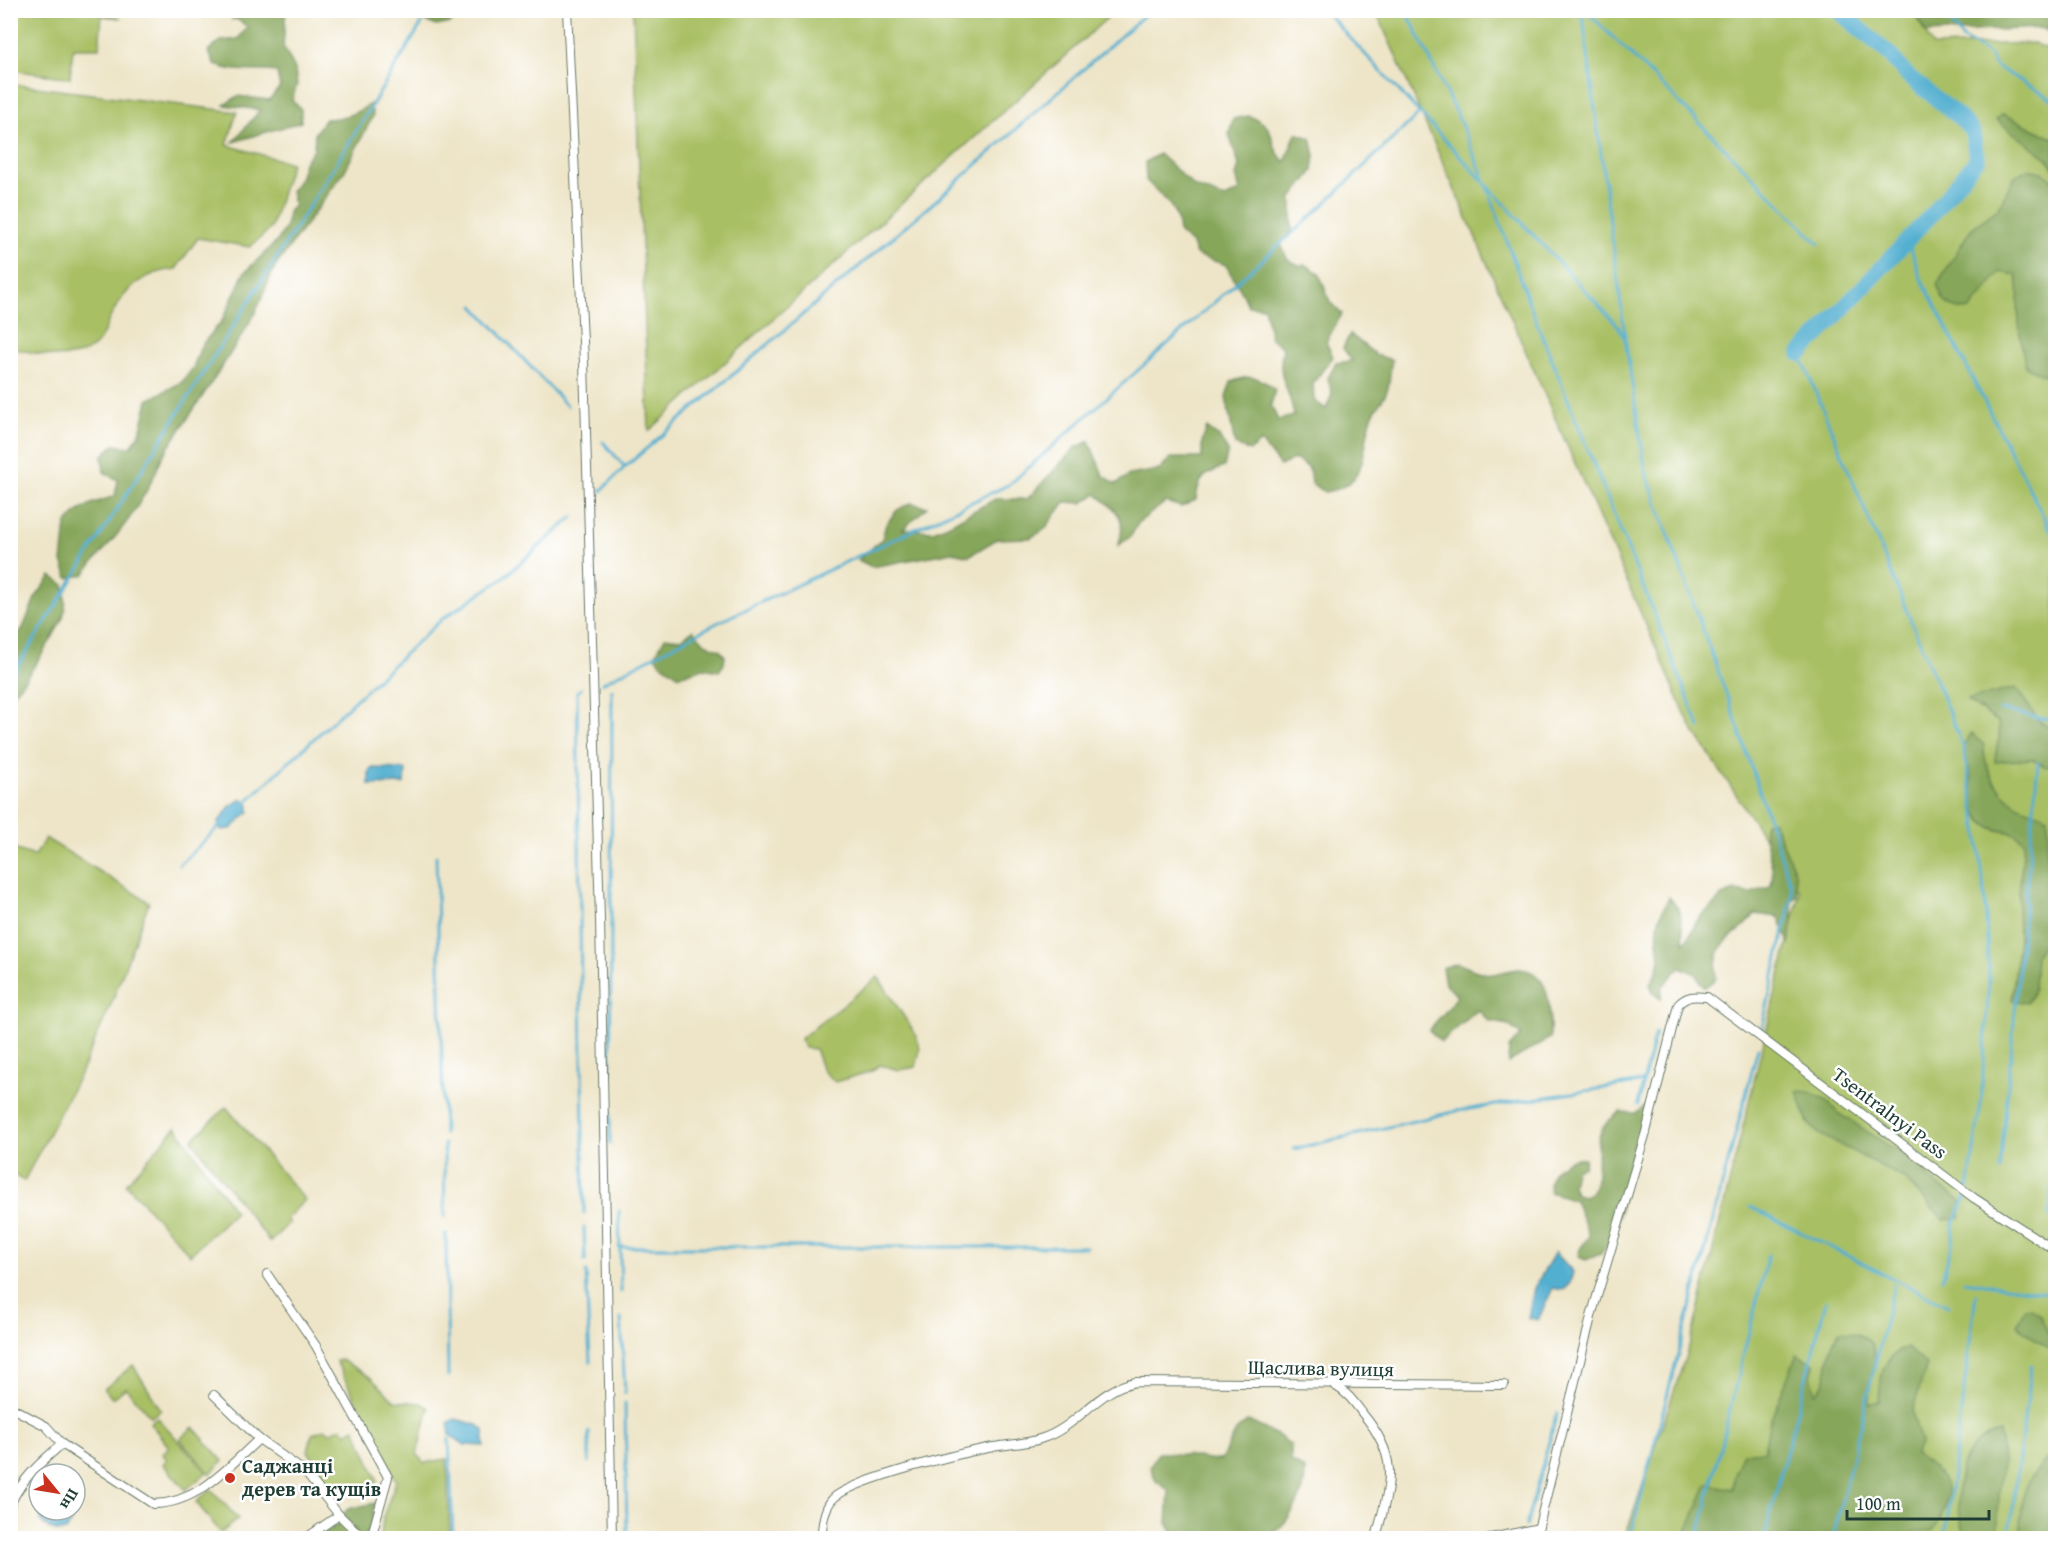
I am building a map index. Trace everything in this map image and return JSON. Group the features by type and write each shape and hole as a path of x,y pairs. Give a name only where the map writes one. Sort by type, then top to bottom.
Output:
{"street":[{"path":"567,10 585,386 600,930 612,1539"},
{"name":"Tsentralnyi Pass","path":"1539,1528 1592,1313 1646,1132 1678,1005 1692,996 1707,997 1974,1198 2055,1251"},
{"path":"267,1274 316,1346 388,1477 370,1539"},
{"name":"Щаслива вулиця","path":"821,1539 826,1509 835,1497 893,1473 990,1447 1043,1438 1062,1429 1119,1385 1136,1382 1504,1385"},
{"path":"1332,1384 1344,1390 1363,1414 1388,1454 1390,1488 1376,1539"},
{"path":"214,1395 259,1439 305,1472 339,1515 363,1539"},
{"path":"10,1407 46,1426 62,1444 153,1504 168,1504 185,1500 212,1482 259,1439"},
{"path":"10,1505 18,1488 34,1468 62,1444"},
{"path":"306,1539 339,1515"},
{"path":"1491,1539 1539,1528 1536,1539"}],"green space":[{"path":"11,10 93,11 121,18 102,16 99,48 73,48 70,78 11,70"},
{"path":"459,10 451,23 436,26 404,11"},
{"path":"633,10 1115,10 1115,11 649,431"},
{"path":"250,11 286,11 283,46 295,69 297,85 292,100 301,109 301,122 233,142 260,110 224,105 238,96 269,100 280,87 277,72 224,68 215,65 208,51 221,41 238,39 248,27 236,19 231,20"},
{"path":"1376,11 1913,11 1933,46 2034,43 2055,52 2055,1538 1625,1538 1691,1340 1800,892 1690,725"},
{"path":"1915,11 2055,11 2055,34 2041,28 1926,33"},
{"path":"11,84 237,112 227,145 291,163 271,228 250,247 198,238 176,269 145,278 129,290 116,307 99,340 87,351 59,356 11,348"},
{"path":"370,104 373,116 344,172 275,267 255,313 162,457 138,506 84,575 68,578 62,562 66,524 77,512 91,504 115,496 118,480 104,472 102,456 114,445 131,447 140,433 148,400 182,382 193,368 201,346 222,321 244,273 278,240 286,226 289,210 294,206 291,191 301,177 304,162 314,149 315,133 325,119 349,115"},
{"path":"2003,114 2055,139 2055,170 2047,158 1996,120"},
{"path":"1249,116 1266,125 1275,148 1285,162 1296,133 1311,138 1315,155 1313,171 1292,198 1292,231 1281,244 1287,259 1301,266 1305,264 1319,273 1330,302 1342,314 1326,342 1333,357 1313,383 1314,400 1326,409 1332,394 1328,378 1336,363 1352,361 1343,348 1350,334 1376,355 1392,360 1388,388 1372,417 1357,474 1350,482 1339,488 1324,492 1311,483 1309,468 1295,459 1280,466 1261,442 1250,451 1235,445 1226,397 1231,382 1249,377 1259,379 1275,390 1271,405 1278,420 1294,416 1282,377 1283,348 1271,338 1264,307 1248,306 1226,265 1196,255 1192,244 1179,233 1176,215 1172,209 1146,180 1145,162 1159,154 1195,187 1225,198 1240,191 1236,176 1239,165 1229,135 1233,119"},
{"path":"2027,169 2042,172 2055,182 2055,376 2040,374 2026,366 2020,330 2016,275 2000,272 1970,310 1952,307 1948,304 1937,284 1971,229 1999,208 2013,178"},
{"path":"1207,428 1219,437 1228,451 1224,467 1203,478 1198,487 1196,500 1181,507 1166,502 1139,522 1131,536 1118,546 1122,528 1119,516 1096,494 1082,503 1065,502 1044,530 1030,538 997,539 969,556 953,552 872,567 858,560 882,539 886,524 897,510 911,503 927,507 903,529 933,531 995,499 1027,499 1075,448 1089,441 1103,475 1116,484 1129,475 1160,470 1170,458 1202,458 1202,442"},
{"path":"51,576 64,585 63,617 39,659 11,695 11,642 23,628 35,598"},
{"path":"693,630 705,643 720,650 725,656 724,664 719,671 703,668 679,676 659,662 655,655 665,637 681,639"},
{"path":"2016,688 2039,721 2055,731 2055,763 2046,767 2032,759 1995,762 1999,734 1998,722 1967,700"},
{"path":"1972,733 1984,745 1989,770 2003,793 2020,806 2047,817 2049,832 2046,848 2051,875 2051,891 2044,908 2044,941 2036,956 2034,989 2027,1003 2012,1000 2019,937 2018,905 2024,842 2012,833 1997,830 1985,824 1974,807 1963,746"},
{"path":"1773,821 1795,872 1797,896 1792,901 1793,919 1789,943 1779,917 1755,914 1722,947 1718,954 1716,979 1704,988 1696,974 1680,967 1662,987 1661,998 1653,992 1650,984 1660,958 1657,937 1659,920 1669,897 1680,911 1684,943 1700,917 1721,896 1735,891 1751,893 1770,887 1772,872 1764,830 1765,822"},
{"path":"45,838 149,902 112,1002 80,1074 24,1181 11,1173 11,848 35,856"},
{"path":"1457,963 1484,973 1493,974 1520,969 1539,977 1544,985 1549,1006 1550,1038 1508,1063 1509,1048 1521,1035 1508,1025 1489,1021 1478,1010 1441,1042 1429,1031 1457,995 1445,984 1442,968"},
{"path":"878,977 916,1035 920,1049 916,1067 899,1070 880,1065 869,1072 835,1082 823,1071 815,1049 805,1048 800,1039"},
{"path":"1797,1091 1809,1092 1823,1098 1840,1114 1911,1160 1934,1182 1961,1201 1960,1217 1944,1220 1904,1178 1819,1134 1808,1123"},
{"path":"1647,1104 1643,1125 1630,1157 1621,1207 1613,1232 1601,1254 1586,1260 1578,1257 1580,1249 1589,1236 1575,1200 1550,1192 1551,1178 1559,1166 1565,1162 1585,1158 1584,1166 1575,1170 1572,1186 1576,1194 1584,1196 1591,1193 1596,1181 1598,1140 1601,1131 1608,1121 1620,1112 1636,1113"},
{"path":"226,1107 305,1200 286,1219 289,1223 270,1242 192,1140"},
{"path":"176,1127 235,1212 190,1255 126,1184"},
{"path":"2025,1308 2031,1308 2040,1315 2049,1335 2055,1332 2055,1354 2017,1324"},
{"path":"1840,1331 1857,1334 1868,1340 1873,1348 1875,1357 1869,1404 1879,1401 1884,1369 1898,1352 1907,1347 1927,1365 1912,1412 1921,1443 1915,1454 1943,1479 1948,1496 1932,1532 1915,1531 1910,1538 1684,1538 1707,1484 1733,1489 1735,1473 1743,1453 1764,1451 1769,1424 1797,1354 1814,1364 1811,1377 1816,1393 1825,1380 1831,1347"},
{"path":"341,1360 369,1376 395,1401 421,1403 429,1408 417,1454 424,1463 447,1459 450,1538 381,1538 383,1517 396,1481 336,1361"},
{"path":"133,1365 161,1410 151,1417 126,1388 112,1398 104,1389"},
{"path":"157,1417 207,1472 186,1490 163,1464 167,1459 162,1454 169,1447 150,1423"},
{"path":"1248,1421 1279,1436 1291,1445 1291,1461 1305,1470 1303,1490 1295,1508 1270,1538 1175,1537 1167,1523 1169,1491 1156,1481 1150,1467 1158,1453 1221,1460 1236,1431"},
{"path":"193,1427 223,1461 210,1474 180,1439"},
{"path":"341,1427 346,1433 355,1428 378,1481 370,1489 334,1496 316,1473 320,1469 308,1451 312,1434 325,1429 330,1433"},
{"path":"2000,1432 2003,1463 1997,1538 1966,1538 1959,1507 1960,1474 1973,1447 1984,1438"},
{"path":"2047,1459 2055,1468 2051,1502 2055,1514 2055,1538 2021,1538 2023,1495 2031,1478"},
{"path":"211,1489 238,1519 221,1533 196,1502"},
{"path":"375,1503 371,1526 364,1538 316,1538 341,1522 358,1532 346,1520 344,1513 348,1509"}],"water":[{"path":"371,768 404,769 406,771 404,784 369,785"},
{"path":"242,799 249,805 249,812 231,829 221,830 218,823 230,806"},
{"path":"1555,1252 1573,1272 1570,1283 1563,1290 1553,1288 1538,1320 1528,1318 1534,1288"},
{"path":"455,1419 478,1425 484,1430 484,1446 465,1445 450,1435 448,1423"},
{"path":"42,1522 71,1523 66,1531 52,1530"}],"waterway":[{"path":"10,678 336,164 430,10"},
{"path":"601,491 625,467 940,197 1150,10"},
{"path":"1324,10 1618,326 1625,339 1646,473 1735,718 1791,886 1792,895 1761,1033"},
{"path":"1406,10 1459,119 1484,179"},
{"path":"1582,10 1625,336"},
{"path":"1585,10 1819,244"},
{"path":"1800,354 1933,213 1977,159 1972,131 1959,117 1908,76 1888,53 1837,10"},
{"path":"1941,10 1963,39 1988,53 1997,67 2056,103"},
{"path":"602,683 717,623 1010,484 1316,212 1420,113"},
{"path":"1487,186 1529,303 1700,728"},
{"path":"1908,240 1920,276 2053,535"},
{"path":"474,306 567,406"},
{"path":"1800,354 1963,746 1976,819 1985,898 1989,979 1981,1103 1967,1195 1954,1223 1952,1244 1942,1279"},
{"path":"603,442 625,467"},
{"path":"244,804 442,619 502,579 573,517"},
{"path":"581,689 577,692 584,1213"},
{"path":"610,1143 612,690"},
{"path":"2000,710 2056,721"},
{"path":"2000,1171 2038,763"},
{"path":"179,865 221,825"},
{"path":"436,856 444,1134"},
{"path":"1638,1105 1655,1033"},
{"path":"1630,1538 1758,1048"},
{"path":"1294,1149 1457,1111 1643,1082"},
{"path":"444,1144 445,1217"},
{"path":"2049,1216 2056,1160"},
{"path":"1750,1207 1948,1306"},
{"path":"619,1211 621,1292"},
{"path":"584,1227 585,1261"},
{"path":"446,1234 448,1376"},
{"path":"619,1247 1086,1247"},
{"path":"1698,1538 1768,1255"},
{"path":"586,1272 590,1362"},
{"path":"1964,1281 2056,1294"},
{"path":"1833,1538 1894,1285"},
{"path":"1945,1538 1976,1294"},
{"path":"1764,1538 1826,1301"},
{"path":"621,1318 625,1393"},
{"path":"2009,1538 2031,1365"},
{"path":"625,1403 627,1538"},
{"path":"1526,1526 1557,1413"},
{"path":"589,1432 589,1462"},
{"path":"449,1439 453,1538"}],"place":[{"name":"Саджанці дерев та кущів","path":"230,1478"}]}
